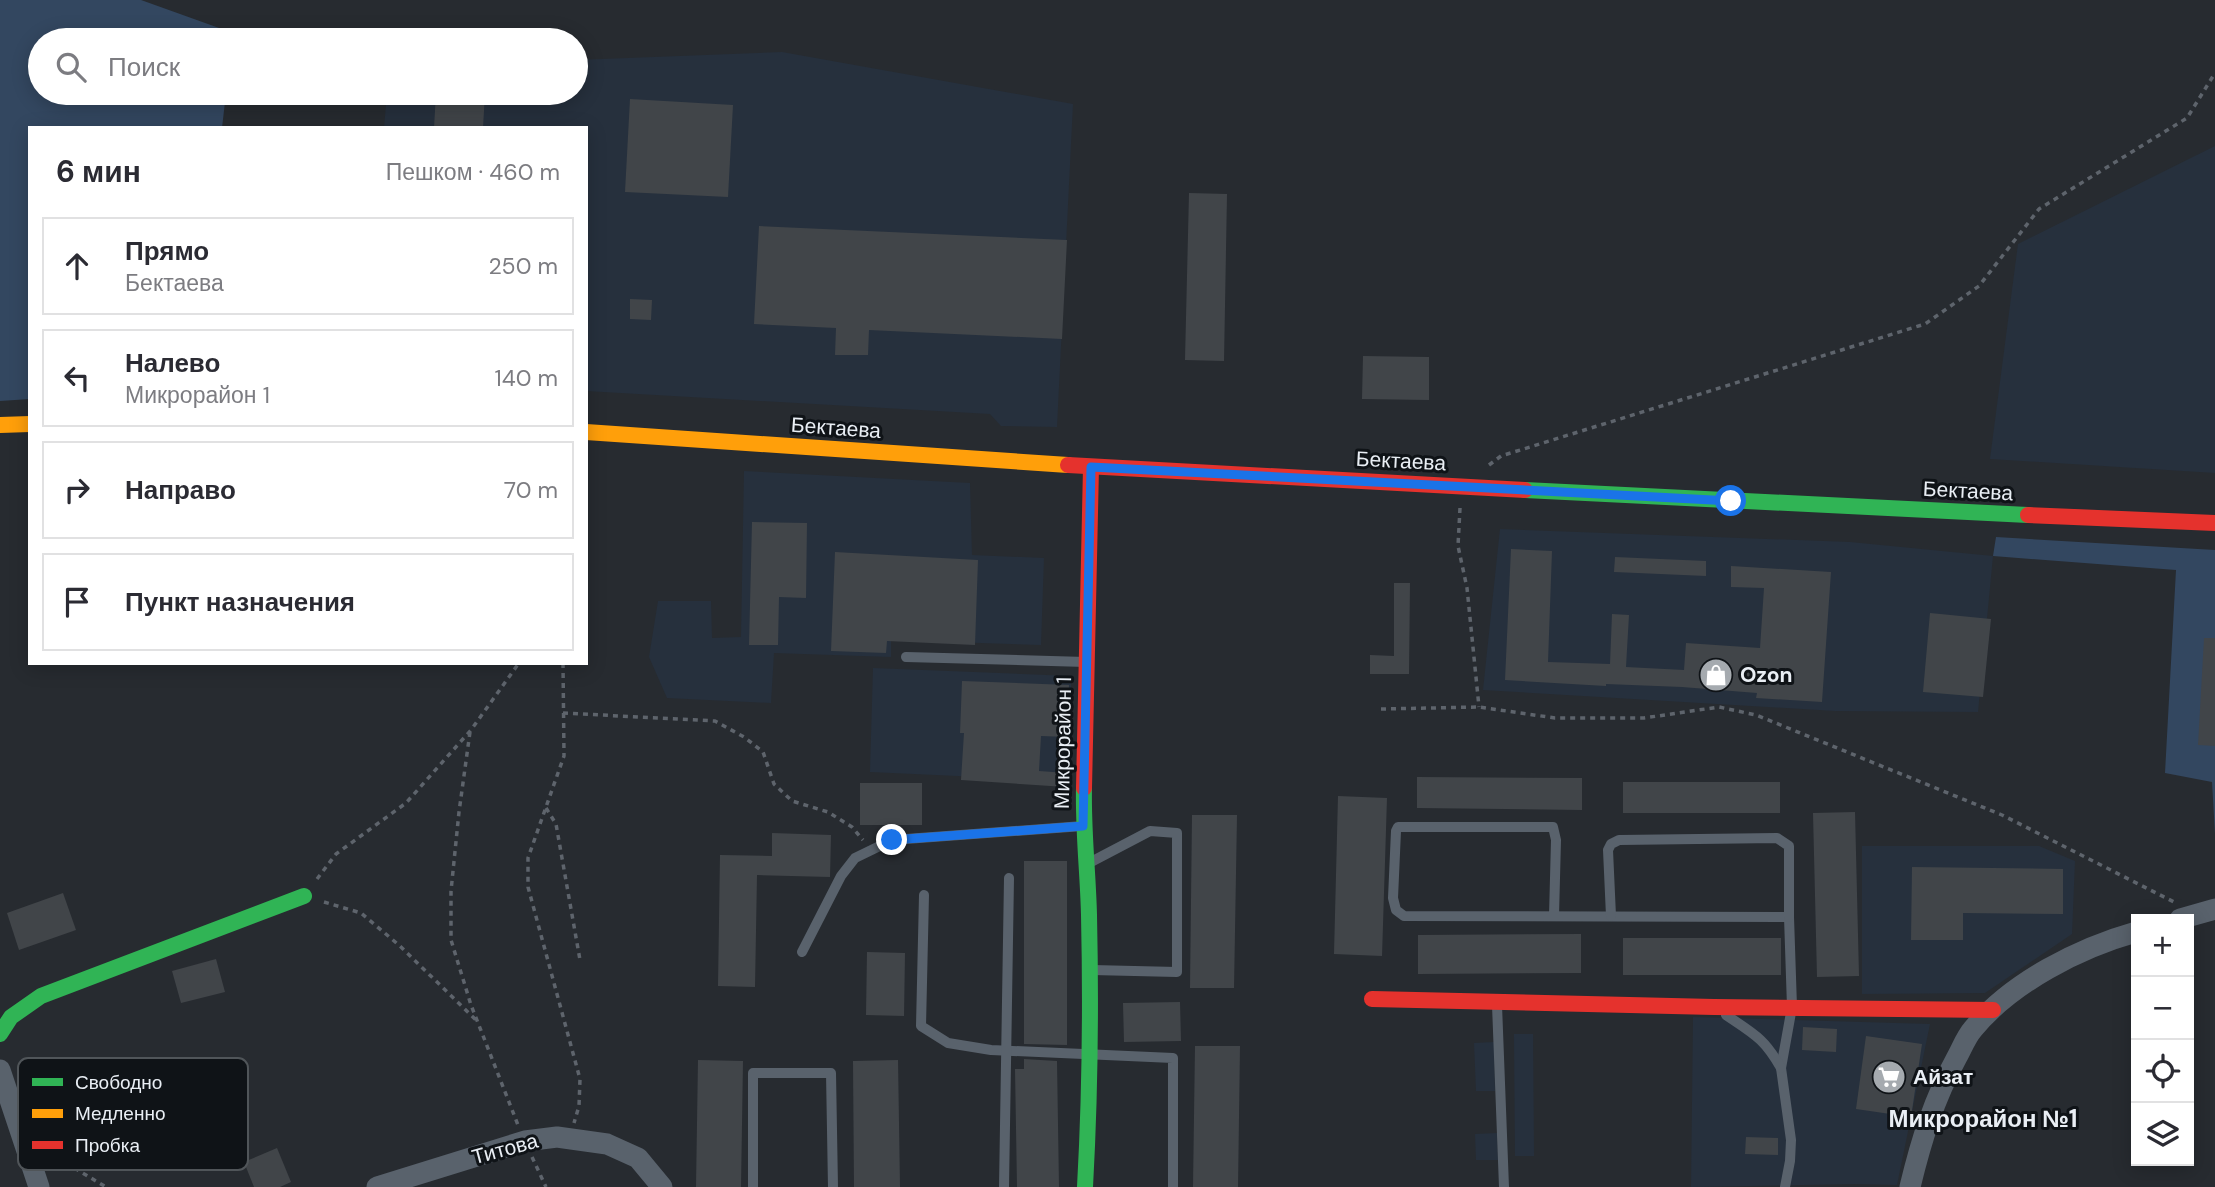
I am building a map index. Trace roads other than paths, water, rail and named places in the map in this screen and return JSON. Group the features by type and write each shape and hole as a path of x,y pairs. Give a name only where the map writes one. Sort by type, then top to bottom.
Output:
{"street":[{"path":"0,425 28,424"},
{"name":"Бектаева","path":"588,432 1091,467 1731,501 2215,523"},
{"name":"Микрорайон 1","path":"1084,1187 1089,1135 1089,970 1087,864 1083,826 1091,467"},
{"path":"0,1034 11,1017 41,996 304,896"},
{"path":"1917,1187 1910,1187 1923,1132 1950,1070 1972,1029 2015,989 2056,964 2108,940 2131,933"},
{"path":"1372,999 1993,1010"},
{"path":"0,1070 18,1123"},
{"name":"Титова","path":"377,1187 524,1141 557,1137 607,1144 638,1157 662,1187"},
{"path":"33,1170 39,1187"}],"lane":[{"path":"906,656 1086,663"},
{"path":"802,952 841,876 855,858 892,840 1083,826"},
{"path":"1554,916 1556,840 1553,827 1398,827 1393,898 1396,910 1404,916 1789,917"},
{"path":"1087,864 1150,831 1177,833 1177,972 1089,970"},
{"path":"1611,916 1608,850 1611,844 1619,840 1777,838 1789,846 1792,1007 1781,1068 1791,1140 1785,1187"},
{"path":"1004,1187 1009,878"},
{"path":"924,895 921,1026 948,1043 1007,1051 1173,1058 1173,1187"},
{"path":"1497,1002 1504,1187"},
{"path":"1714,1007 1761,1038 1769,1046 1781,1068"},
{"path":"753,1187 753,1073 831,1073 832,1187"}],"place":[{"name":"Ozon","path":"1716,675"},
{"name":"Айзат","path":"1889,1077"}],"district":[{"name":"Микрорайон №1","path":"1983,1118"}]}
